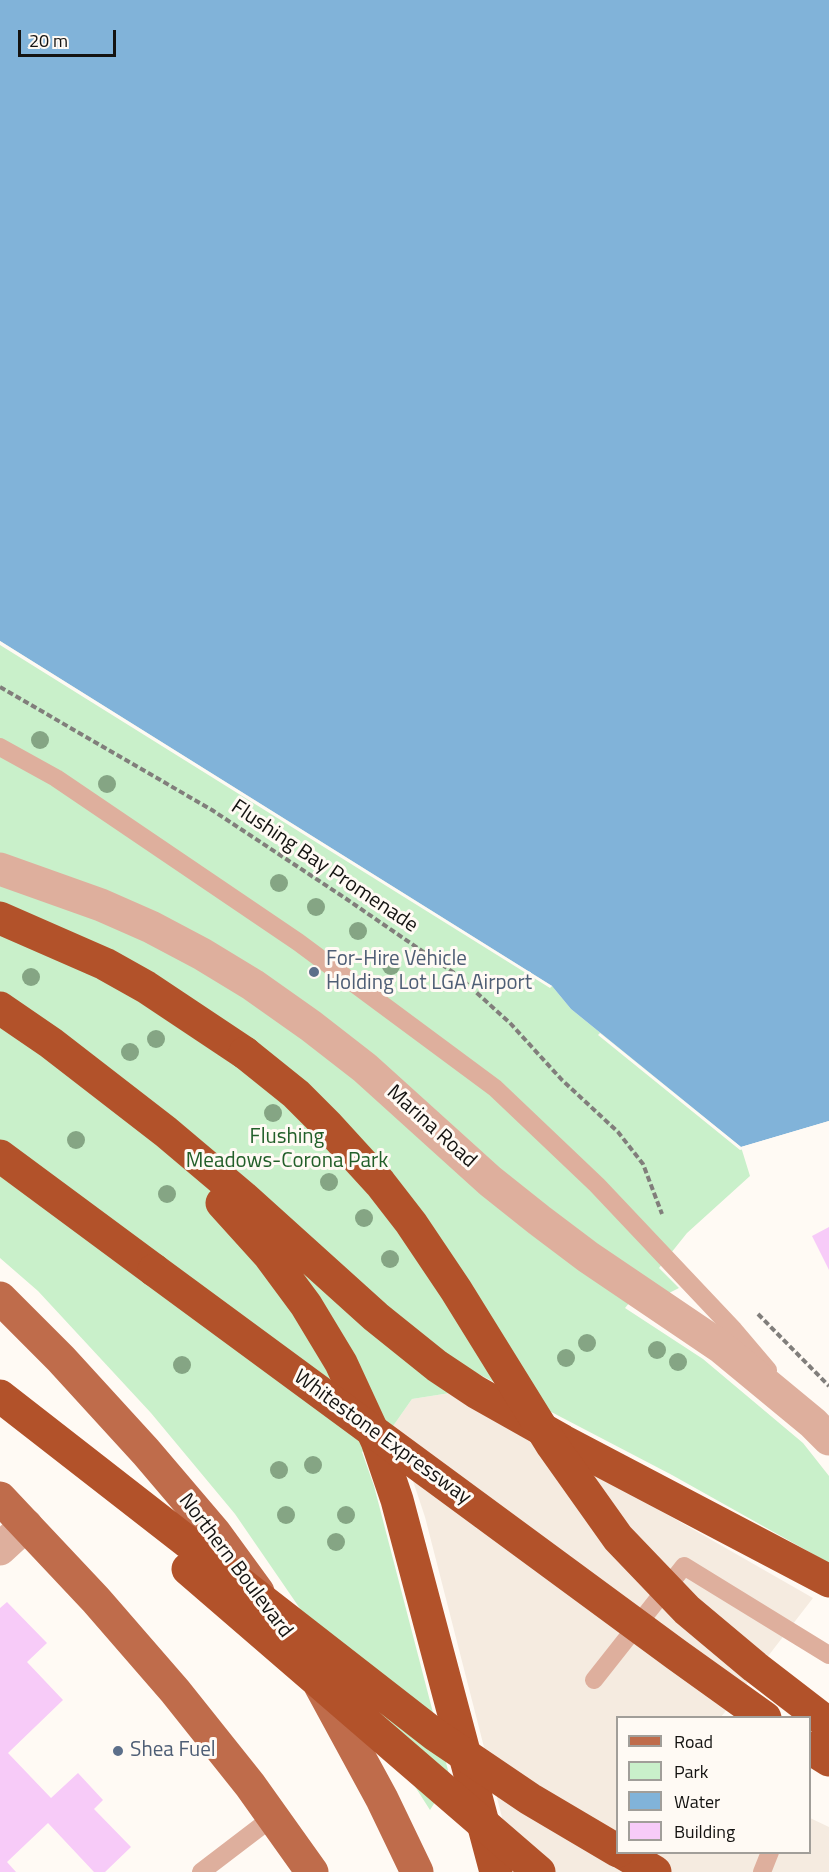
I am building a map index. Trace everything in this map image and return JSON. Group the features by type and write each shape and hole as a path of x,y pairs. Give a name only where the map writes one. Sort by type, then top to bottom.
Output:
{"highway":[{"path":"0,918 96,960 146,987 245,1053 296,1094 374,1177 411,1223 456,1290 552,1445 618,1538 701,1622 829,1724"},
{"path":"0,1008 80,1064 223,1179 350,1295 436,1366 476,1392 563,1441 829,1581"},
{"path":"80,1064 166,1145 254,1238 306,1305 341,1363 377,1441 397,1500 495,1872"},
{"name":"Whitestone Expressway","path":"0,1156 677,1656 762,1716"},
{"path":"0,1176 154,1270"},
{"path":"0,1396 434,1734 530,1798 616,1850"},
{"path":"0,1407 538,1872"},
{"path":"811,1749 829,1760"},
{"path":"623,1854 655,1872"}],"main road":[{"name":"Northern Boulevard","path":"0,1298 107,1408 215,1533 256,1589 298,1649 329,1700 382,1799 417,1872"},
{"path":"0,1498 162,1675 214,1738 312,1872"}],"street":[{"name":"Marina Road","path":"0,869 101,905 151,927 253,985 364,1068 490,1181 539,1220 588,1257 721,1347 821,1431"},
{"path":"0,1549 26,1525"},
{"path":"273,1817 304,1872"}],"lane":[{"path":"0,747 56,778 298,942 495,1088 597,1185 734,1330 821,1431"},
{"path":"594,1680 684,1566 829,1655"},
{"path":"811,1759 829,1715"},
{"path":"201,1872 273,1817"},
{"path":"762,1872 770,1854"}],"path":[{"name":"Flushing Bay Promenade","path":"0,687 212,810 457,975 510,1023 562,1080 618,1132 643,1164 664,1222"},
{"path":"754,1310 829,1386"}],"shaded area":[{"path":"450,1393 813,1598 722,1716 616,1716 616,1854 811,1854 811,1818 829,1827 829,1872 516,1872 425,1517 406,1460 391,1429 412,1399"}],"green space":[{"name":"Flushing Meadows-Corona Park","path":"0,641 552,986 571,1009 741,1147 750,1176 687,1233 659,1268 679,1288 669,1293 649,1280 625,1308 703,1359 803,1443 829,1476 829,1563 672,1475 467,1368 450,1393 412,1399 391,1429 362,1452 374,1486 450,1778 430,1810 312,1626 235,1514 151,1413 38,1291 0,1258"}],"water":[{"path":"0,0 829,0 829,1121 741,1147 571,1009 552,986 0,641"}],"pier":[{"path":"0,641 552,986 550,988 0,645"},
{"path":"600,1033 741,1147 829,1121 829,1124 740,1150 598,1035"}],"building":[{"path":"829,1227 829,1270 812,1236"},
{"path":"7,1602 47,1643 27,1662 63,1700 8,1753 51,1798 78,1773 103,1800 94,1809 131,1847 105,1872 94,1872 48,1823 7,1862 16,1872 0,1872 0,1608"}],"place":[{"name":"For-Hire Vehicle Holding Lot LGA Airport","path":"314,972"},
{"name":"Shea Fuel","path":"118,1751"}]}
